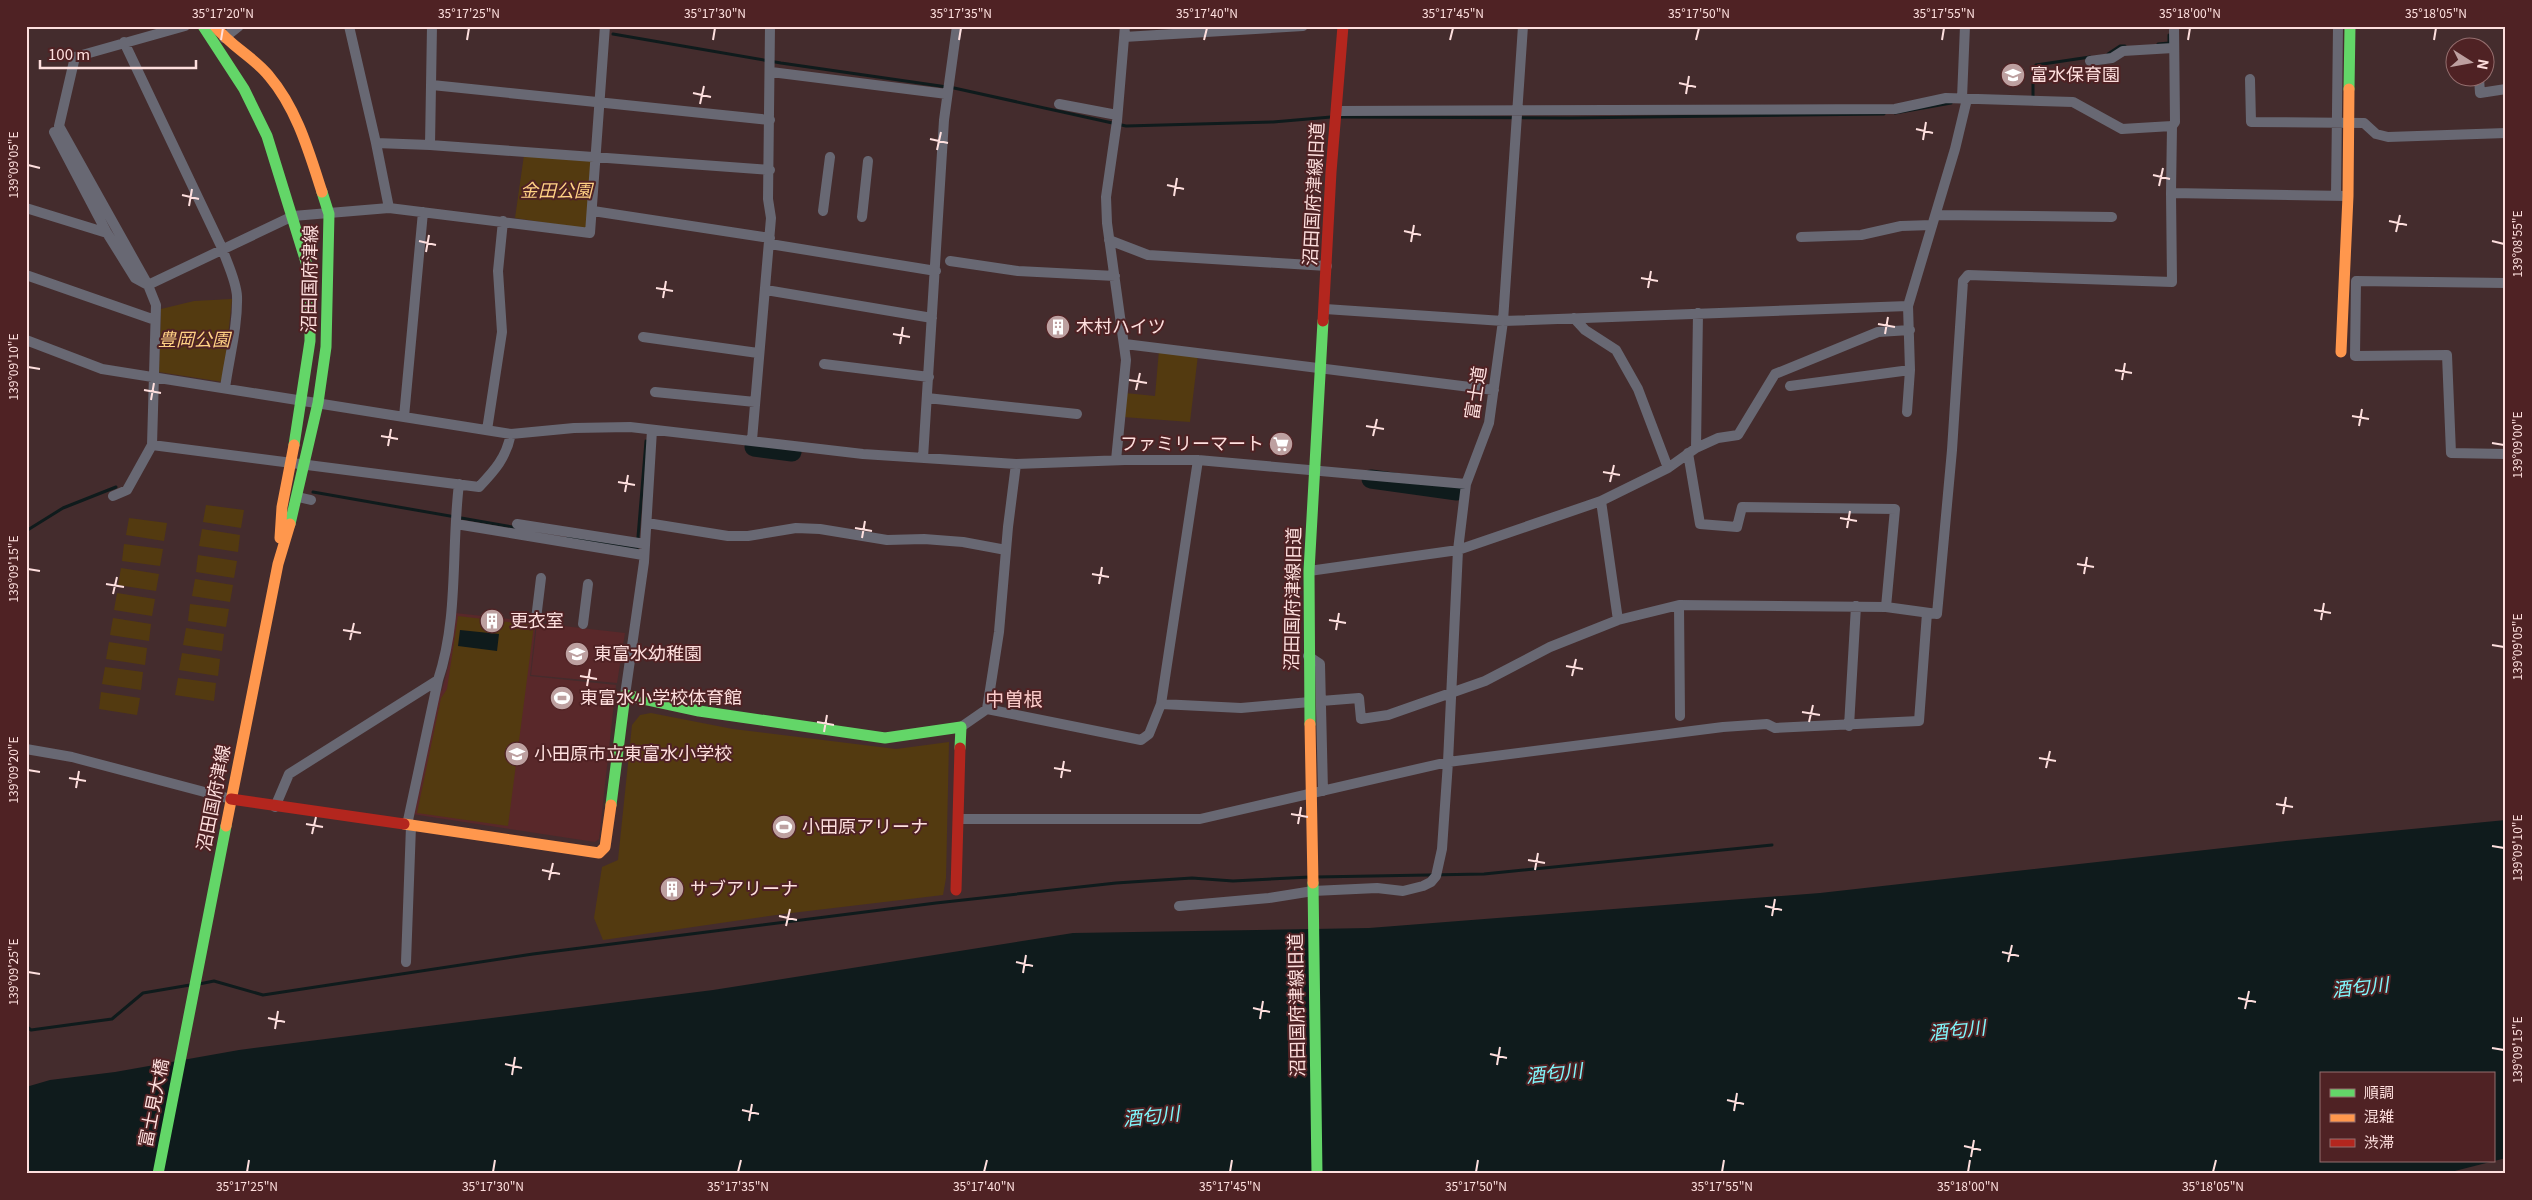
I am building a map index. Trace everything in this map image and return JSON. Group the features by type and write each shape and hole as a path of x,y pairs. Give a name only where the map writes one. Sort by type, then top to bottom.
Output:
{"street":[{"path":"113,496 127,490 152,445 156,305 148,285 59,126 74,57 185,26"},
{"name":"沼田国府津線","path":"202,26 244,89 267,136 310,276 310,340 302,401 282,507 278,564"},
{"name":"沼田国府津線","path":"185,1039 278,564 298,497 318,403 326,347 329,214 304,138 282,93 268,74 224,38 215,26"},
{"path":"224,38 239,26"},
{"path":"349,26 389,208"},
{"path":"430,145 432,26"},
{"path":"148,285 222,248 293,216 389,208 590,233 604,26"},
{"path":"752,440 758,353 770,241 770,26"},
{"path":"924,458 947,89 957,26"},
{"path":"1116,460 1126,344 1109,240 1106,197 1117,121 1125,26"},
{"path":"1124,37 1303,26"},
{"name":"沼田国府津線旧道","path":"1317,1174 1310,724 1315,701 1308,656 1309,570 1342,26"},
{"name":"富士道","path":"1313,887 1377,888 1403,891 1431,882 1436,876 1441,854 1448,762 1458,550 1466,484 1489,423 1503,321 1522,26"},
{"path":"1907,412 1910,370 1908,306 1936,215 1964,98 1965,26"},
{"path":"1161,704 1241,708 1359,698 1361,719 1388,715 1485,681 1550,647 1618,620 1679,605 1886,607 1937,614 1952,450 1963,281 1968,275 2172,282 2171,194 2172,126 2174,122 2174,26"},
{"path":"2338,26 2337,122 2342,196 2341,352"},
{"path":"2342,196 2349,122 2350,26"},
{"path":"124,42 222,248 237,294 225,388"},
{"path":"2090,61 2112,58 2123,51 2173,48"},
{"path":"771,69 947,89"},
{"path":"2250,79 2251,122 2364,123 2376,134 2388,137 2506,133"},
{"path":"432,85 770,120"},
{"path":"2480,88 2480,92 2506,89"},
{"path":"1336,117 1895,109 1946,98 1964,98 2073,102 2122,129 2172,126"},
{"path":"1059,104 1117,121"},
{"path":"54,132 107,233 135,278 148,285"},
{"path":"376,143 430,145 770,170"},
{"path":"823,211 830,157"},
{"path":"862,217 868,161"},
{"path":"2171,194 2342,196"},
{"path":"26,208 107,233"},
{"path":"593,210 936,271"},
{"path":"404,417 423,212"},
{"path":"1936,215 2112,217"},
{"path":"487,430 502,332 498,271 504,221"},
{"path":"1801,237 1861,235 1901,226 1932,225"},
{"path":"1109,240 1148,255 1327,266"},
{"path":"950,261 1018,271 1115,276"},
{"path":"26,275 155,320"},
{"path":"2506,282 2356,281 2355,356 2447,356 2451,453 2506,454"},
{"path":"766,290 932,318"},
{"path":"1325,309 1503,321 1908,306"},
{"path":"1698,313 1692,450 1700,524 1737,527 1742,508 1895,509 1886,607"},
{"path":"1574,318 1585,330 1616,350 1638,389 1668,468"},
{"path":"1309,570 1458,550 1601,501 1668,468 1692,450 1718,438 1738,435 1774,374 1878,332 1910,330"},
{"path":"643,337 758,353"},
{"path":"26,340 102,369 511,434 574,428 652,430 864,454 924,458 1016,464 1116,460 1198,460 1466,484"},
{"path":"1126,344 1494,390"},
{"path":"824,364 929,377"},
{"path":"1790,386 1910,370"},
{"path":"655,392 755,402"},
{"path":"927,398 1077,414"},
{"path":"26,749 72,757 231,799 600,854 605,847 625,695 641,547 647,523 646,466 652,430"},
{"path":"152,445 479,487 500,465 508,448 511,434"},
{"path":"986,709 1141,740 1149,734 1161,704 1198,460"},
{"path":"625,695 699,712 885,738 961,727 986,709 999,632 1016,464"},
{"path":"406,962 409,826 438,680 444,664 450,609 456,524 455,511 459,484"},
{"path":"298,497 311,500"},
{"path":"1601,501 1618,620"},
{"path":"647,523 728,536 748,536 796,528 820,529 887,540 924,539 963,542 1006,550"},
{"path":"456,524 641,547"},
{"path":"517,524 641,547"},
{"path":"536,619 541,578"},
{"path":"583,624 588,584"},
{"path":"1679,605 1680,716"},
{"path":"1849,726 1856,606"},
{"path":"958,819 1046,817 1192,819 1448,762 1724,726 1767,724 1775,728 1849,726 1919,721 1927,612"},
{"path":"275,807 289,774 438,680"},
{"path":"1315,701 1323,791"},
{"path":"956,890 961,727"},
{"path":"1179,906 1269,898 1313,887"},
{"name":"富士見大橋","path":"158,1174 185,1039"}],"shaded area":[{"name":"小田原市立東富水小学校","path":"455,613 536,622 530,676 616,685 599,839 595,842 412,814 439,693 442,690 449,663"},
{"name":"東富水幼稚園","path":"537,623 625,633 617,683 531,675"}],"green space":[{"name":"金田公園","path":"524,155 594,161 587,229 515,218"},
{"name":"豊岡公園","path":"232,299 223,382 159,372 161,309 194,301"},
{"path":"1159,350 1198,355 1190,422 1123,417 1125,393 1155,396"},
{"path":"206,505 244,510 241,528 203,522"},
{"path":"129,518 167,523 164,541 126,535"},
{"path":"202,529 240,535 238,552 199,546"},
{"path":"124,544 163,549 160,566 122,561"},
{"path":"198,555 237,561 234,578 196,572"},
{"path":"121,568 159,574 156,591 118,585"},
{"path":"195,579 233,585 230,602 192,596"},
{"path":"117,593 155,599 152,616 114,610"},
{"path":"190,604 229,609 226,627 188,621"},
{"path":"458,616 534,625 508,826 417,813 441,698 447,689"},
{"path":"113,618 151,624 149,641 110,635"},
{"path":"186,628 224,634 222,651 183,645"},
{"path":"109,642 147,648 145,665 106,659"},
{"path":"182,653 220,659 218,676 179,670"},
{"path":"105,667 143,672 141,690 102,684"},
{"path":"178,678 216,683 214,701 175,695"},
{"path":"101,692 140,698 137,715 99,709"},
{"name":"小田原アリーナ","path":"651,713 733,729 896,749 949,742 946,878 943,895 783,914 603,940 594,918 602,867 618,860 632,725 640,715"}],"water":[{"path":"460,630 499,634 497,651 458,646"},
{"name":"酒匂川","path":"2506,820 2506,1158 2494,1161 2494,1072 2320,1072 2320,1162 2490,1162 2443,1174 26,1174 26,1087 50,1080 115,1072 239,1050 713,990 1073,933 1369,928 1820,893 2286,841"}],"waterway":[{"path":"613,34 781,63 954,88 1126,126 1273,122 1331,117"},
{"path":"2158,44 2169,43 2169,35"},
{"path":"2108,54 2120,46 2125,46"},
{"path":"2033,99 2033,71 2036,65 2090,57"},
{"path":"1895,113 1951,103"},
{"path":"1340,117 1570,118 1884,114"},
{"path":"568,537 637,549 646,441"},
{"path":"754,447 792,452"},
{"path":"1371,479 1457,491"},
{"path":"26,531 63,508 116,487"},
{"path":"313,492 518,528"},
{"path":"1316,877 1484,874 1772,845"},
{"path":"199,984 214,981 263,995 533,954 936,903 1116,883 1192,878 1233,881 1310,877"},
{"path":"26,1026 31,1030 112,1019 143,993 190,985"}],"traffic: fast":[{"path":"203,26 244,89 267,136 310,275 310,341 294,445"},
{"path":"2349,89 2350,26"},
{"path":"290,524 318,403 326,347 329,214 322,192"},
{"path":"1310,724 1309,571 1323,321"},
{"path":"611,805 625,695 699,711 885,738 961,727 960,748"},
{"path":"158,1174 226,826"},
{"path":"1313,883 1317,1174"}],"traffic: slow":[{"path":"215,26 228,40 263,69 279,89 301,131 322,192"},
{"path":"2341,352 2348,196 2349,89"},
{"path":"280,538 282,507 294,445"},
{"path":"226,826 278,564 290,524"},
{"path":"1310,724 1313,883"},
{"path":"404,824 599,853 605,847 611,805"}],"traffic: jam":[{"path":"1323,321 1331,172 1343,26"},
{"path":"956,890 960,748"},
{"path":"231,799 404,824"}],"place":[{"name":"富水保育園","path":"2013,75"},
{"name":"木村ハイツ","path":"1058,327"},
{"name":"ファミリーマート","path":"1281,444"},
{"name":"更衣室","path":"492,621"},
{"name":"東富水幼稚園","path":"577,654"},
{"name":"東富水小学校体育館","path":"562,698"},
{"name":"小田原市立東富水小学校","path":"517,754"},
{"name":"小田原アリーナ","path":"784,827"},
{"name":"サブアリーナ","path":"672,889"}],"district":[{"name":"中曽根","path":"1014,699"}]}
